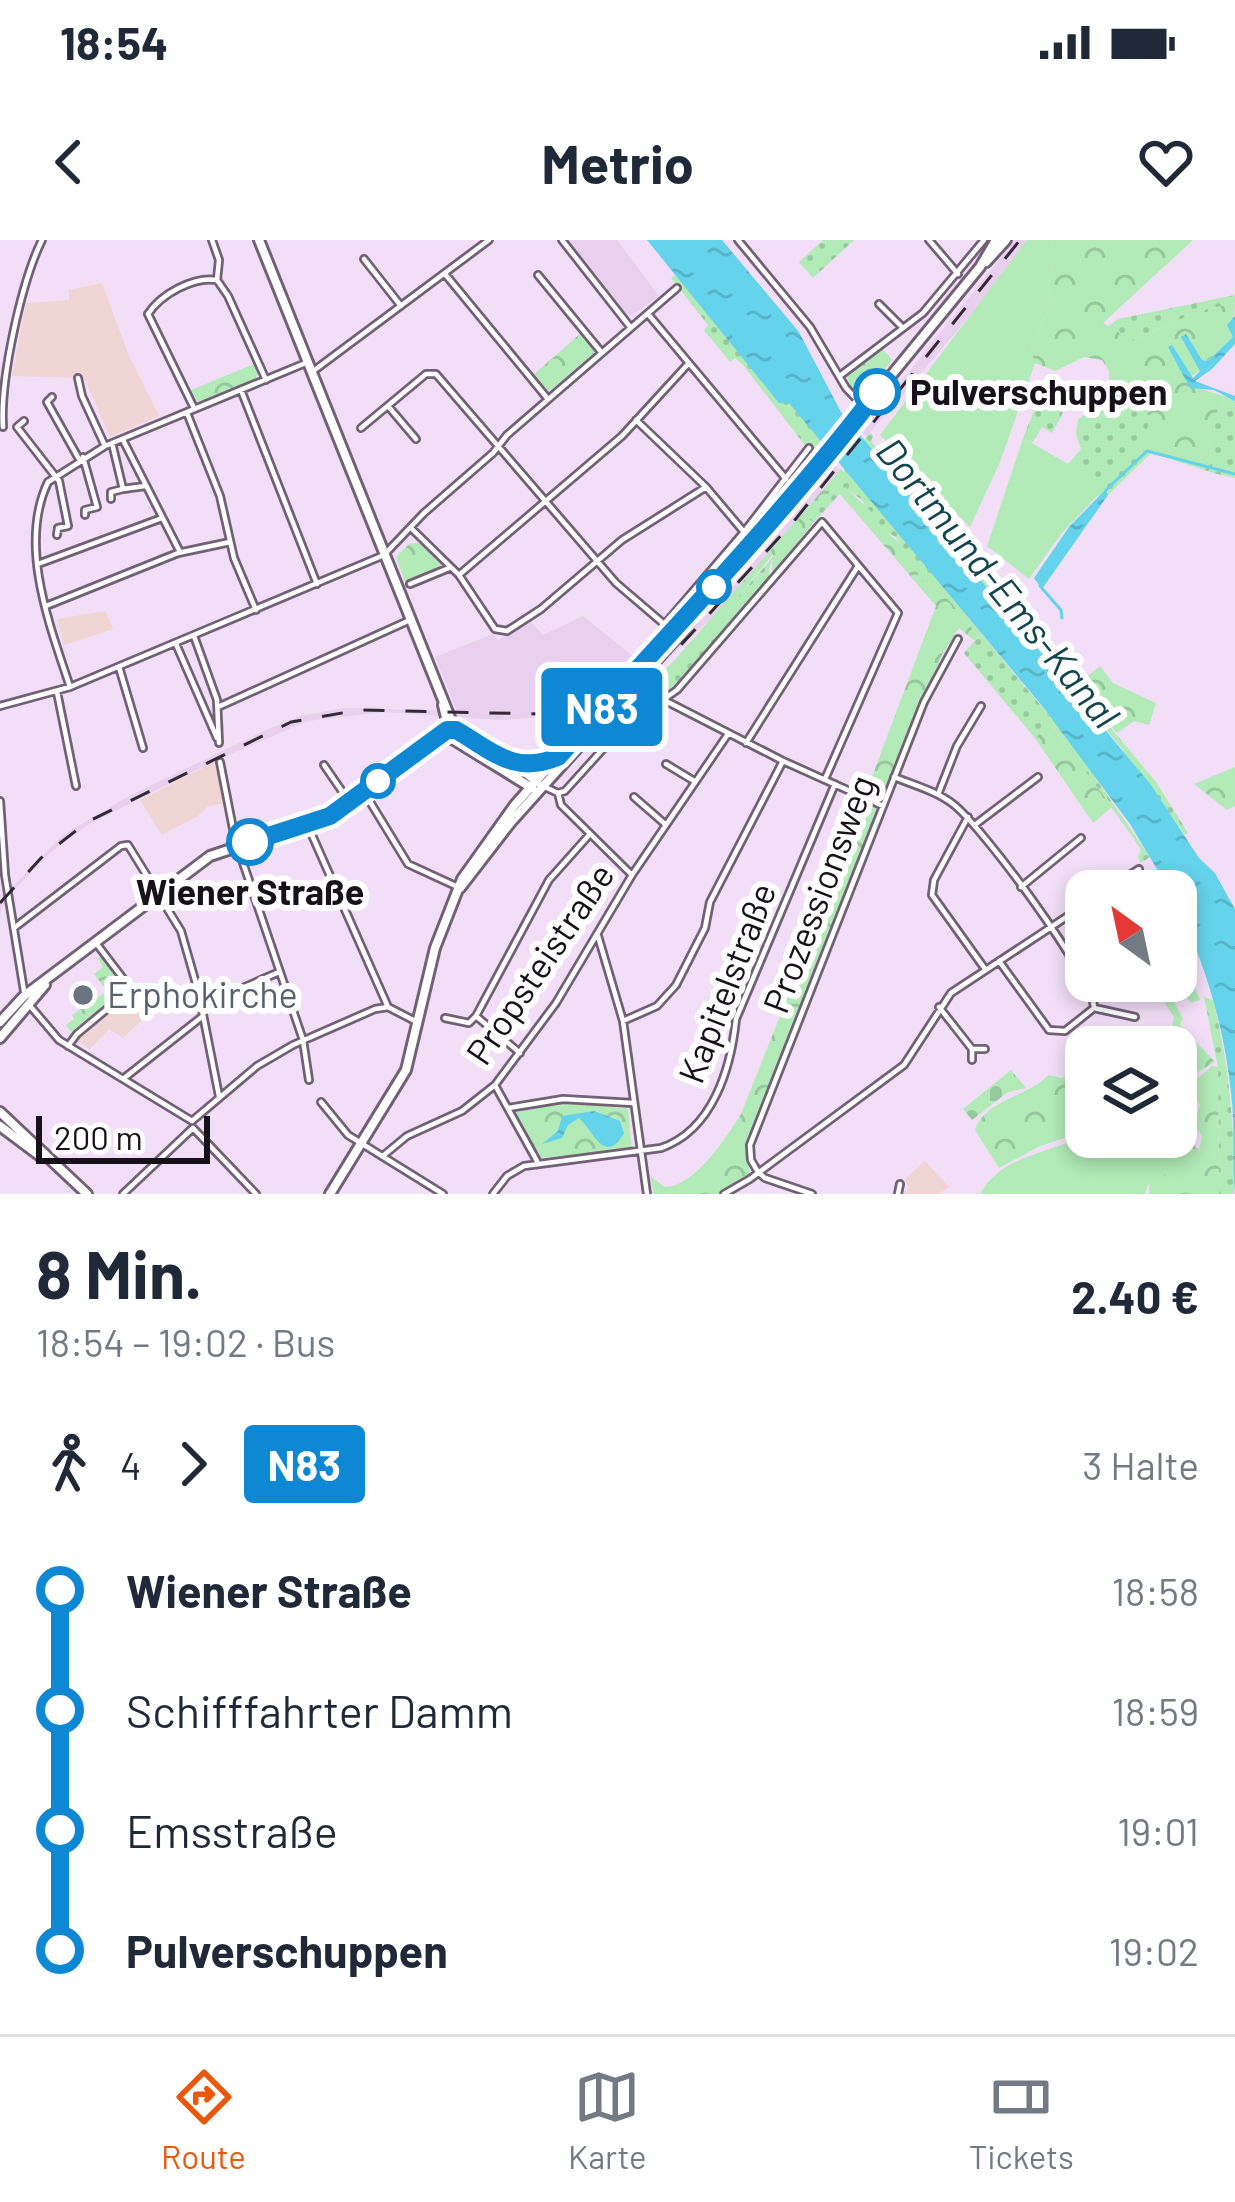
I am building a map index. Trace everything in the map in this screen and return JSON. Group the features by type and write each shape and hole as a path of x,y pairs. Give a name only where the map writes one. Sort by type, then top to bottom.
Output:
{"main road":[{"path":"259,240 443,704 450,732 508,774 537,785"},
{"path":"980,267 996,240"},
{"path":"330,1194 402,1079 435,948 460,888 558,757 720,582 1006,240"},
{"path":"460,888 461,879 514,806 614,710 671,630"},
{"path":"0,1022 158,893 217,852 308,826 350,803 450,732"},
{"path":"450,732 516,765 537,785"},
{"path":"516,765 535,766 558,757"},
{"path":"508,774 514,806"},
{"path":"0,1038 26,999"},
{"path":"0,1112 87,1194"},
{"path":"3,1131 52,1162"}],"street":[{"path":"3,427 8,364 22,295 42,240"},
{"path":"212,240 219,260 217,280 229,296 266,380"},
{"path":"562,240 631,328"},
{"path":"738,240 810,327 839,377 865,408"},
{"path":"929,240 958,274"},
{"path":"839,377 903,328 958,274 984,240"},
{"path":"70,687 38,564 42,498 55,474 109,444 266,380 310,367 487,241"},
{"path":"364,259 401,306"},
{"path":"445,273 548,399"},
{"path":"538,275 602,353"},
{"path":"217,280 190,284 152,306 148,314 191,411 230,542 256,610"},
{"path":"0,706 70,687 384,555 506,435 677,287"},
{"path":"879,304 903,328"},
{"path":"648,314 786,479"},
{"path":"459,574 636,420 689,363"},
{"path":"361,428 426,374 436,374 598,562 671,630 809,448"},
{"path":"78,378 89,414 109,444 123,489"},
{"path":"241,390 317,584"},
{"path":"52,398 47,401 81,458 100,506 85,510 86,515"},
{"path":"388,406 416,439"},
{"path":"636,420 706,487 744,532"},
{"path":"24,421 17,427 55,474 70,526 58,528 57,535"},
{"path":"123,439 180,552"},
{"path":"111,499 111,492 145,486"},
{"path":"412,529 459,574 495,629 502,632 530,617 622,540 706,487"},
{"path":"38,564 162,518"},
{"path":"537,785 565,791 622,728 664,700 822,522 898,614 825,779"},
{"path":"46,606 180,552 230,542"},
{"path":"746,742 858,566"},
{"path":"410,584 451,567"},
{"path":"218,707 410,620"},
{"path":"176,643 219,743 218,707 194,636"},
{"name":"Prozessionsweg","path":"758,1172 750,1145 930,689 958,639"},
{"path":"118,667 143,748"},
{"path":"57,692 76,786"},
{"path":"664,700 884,806"},
{"path":"938,794 957,746 981,706"},
{"path":"601,709 639,715"},
{"path":"614,710 622,728"},
{"name":"Propsteistraße","path":"384,1155 407,1136 462,1112 495,1085 728,734"},
{"path":"623,1022 657,1006 676,985 705,928 710,902 783,761"},
{"path":"220,762 238,845 303,1040 309,1080"},
{"path":"666,764 694,782"},
{"path":"324,765 350,803"},
{"path":"894,777 938,794 975,825 1051,927 1091,991 1094,1008"},
{"path":"975,825 1038,777"},
{"name":"Kapitelstraße","path":"536,1161 640,1151 676,1142 703,1119 732,1058 736,1019 835,784"},
{"path":"364,792 408,864 460,888"},
{"path":"558,793 561,805 632,875"},
{"path":"634,797 665,824"},
{"path":"0,801 13,928 26,999 68,1046 193,1125 256,1194"},
{"path":"968,818 934,880 932,896 985,969"},
{"path":"308,826 388,1007"},
{"path":"445,1018 469,1023 476,1016 549,880 590,834"},
{"path":"1021,887 1081,838"},
{"path":"13,928 22,926 124,844 131,848 181,931 202,1006 219,1096"},
{"path":"724,1194 904,1065 939,1007 985,969 1065,918"},
{"path":"598,936 623,1022 647,1194"},
{"path":"68,1046 130,989 96,944"},
{"path":"999,961 1049,1030 1065,1031 1094,1008"},
{"path":"202,1006 281,971"},
{"path":"123,1194 219,1096 257,1066 375,1009 388,1007 419,1022"},
{"path":"939,1007 972,1049 972,1060"},
{"path":"1094,1008 1135,1017"},
{"path":"123,1079 203,1016"},
{"path":"476,1016 520,1053"},
{"path":"972,1049 985,1049"},
{"path":"494,1194 507,1175 536,1161 495,1085"},
{"path":"508,1108 563,1099 634,1103"},
{"path":"321,1102 348,1135 443,1194"},
{"path":"758,1172 812,1194"},
{"path":"236,1194 246,1184"},
{"path":"898,1194 900,1184"}],"shaded area":[{"path":"568,240 617,240 659,296 628,318"},
{"path":"1015,240 1027,240 981,303 867,436 861,431"},
{"path":"102,283 129,356 159,416 110,437 84,378 12,376 26,303 69,300 69,290"},
{"path":"835,466 840,470 717,613 669,657 623,688 567,711 533,718 383,712 308,721 210,763 86,826 51,852 12,892 0,918 0,899 63,835 129,796 268,729 301,716 343,708 457,711 435,657 493,634 498,640 531,622 543,635 583,616 635,658 606,692 610,691 668,654 733,587"},
{"path":"106,611 113,629 64,645 57,619"},
{"path":"216,761 228,803 208,806 162,835 140,800"},
{"path":"125,998 143,1019 123,1038 109,1029 90,1049 77,1041 76,1038"},
{"path":"925,1161 949,1187 939,1194 900,1194 910,1188 904,1180"}],"green space":[{"path":"823,240 854,240 813,278 799,262"},
{"path":"1027,240 1052,240 1048,312 1030,350 1035,363 1000,462 970,527 880,435"},
{"path":"1052,240 1193,240 1103,323 1132,341 1199,311 1235,303 1233,337 1208,361 1202,360 1186,335 1200,371 1190,377 1193,387 1228,397 1208,424 1213,473 1140,449 1151,417 1109,387 1109,371 1102,360 1084,357 1055,371 1035,363 1030,350 1048,312"},
{"path":"677,274 779,402 789,402 825,444 817,454 804,444 743,365 735,358 730,362 704,330 708,325 671,278"},
{"path":"1235,295 1235,303 1199,311 1132,341 1107,327 1118,319"},
{"path":"580,334 595,352 548,392 533,375"},
{"path":"881,347 892,360 859,395 848,375"},
{"path":"254,364 255,380 201,402 189,391"},
{"path":"1109,387 1151,417 1141,449 1151,453 1102,496 1068,464 1081,449 1078,419 1109,401 1099,391"},
{"path":"1041,393 1063,413 1052,433 1042,427 1032,443 1023,438"},
{"path":"1228,397 1235,401 1235,478 1213,473 1208,424"},
{"path":"870,432 871,441 1156,782 1188,833 864,440"},
{"path":"1023,438 1103,490 1061,534 1029,579 987,546"},
{"path":"844,467 1070,741 1150,857 1141,863 1141,850 1134,839 1052,725 1035,738 964,653 979,636 929,589 912,569 896,537 880,529 861,499 845,488 814,522 807,520 795,531 844,475"},
{"path":"841,469 845,474 807,518 814,522 772,574 773,554 692,650 635,698 674,661"},
{"path":"845,487 899,543 929,589 938,587 979,637 975,641 959,628 942,655 883,797 867,790 936,606 839,493"},
{"path":"410,543 419,543 444,568 410,578 406,585 396,557"},
{"path":"775,554 769,578 682,681 638,708 630,704 692,650"},
{"path":"1100,666 1113,683 1156,703 1149,725 1134,721 1117,733 1076,686"},
{"path":"1051,724 1112,807 1093,823 1035,738"},
{"path":"1235,767 1235,806 1227,810 1194,784"},
{"path":"865,803 878,809 746,1149 750,1175 717,1194 654,1194 650,1176 665,1187 687,1179 709,1159 741,1114"},
{"path":"102,956 128,988 71,1032 66,1025 74,1019 72,1015 107,991 94,974 103,967 98,959"},
{"path":"1204,997 1213,1000 1227,1072 1234,1194 1219,1194 1218,1068"},
{"path":"1164,1002 1174,1002 1183,1018 1181,1026 1172,1026 1174,1017"},
{"path":"1197,1043 1215,1062 1197,1072"},
{"path":"1212,1066 1218,1067 1219,1194 1149,1194 1150,1158 1197,1158 1202,1137 1197,1129 1199,1077"},
{"path":"1011,1070 1026,1088 1008,1092 972,1120 963,1109"},
{"path":"1048,1075 1065,1076 1065,1138 999,1168 975,1130 980,1120"},
{"path":"564,1101 628,1109 632,1151 537,1158 514,1113"},
{"path":"1065,1144 1065,1158 1167,1158 1174,1170 1148,1185 1145,1194 980,1194 1014,1163"}],"water":[{"path":"647,240 722,240 799,332 841,412 1151,785 1199,858 1215,873 1235,909 1235,1194 1224,1043 1197,952 1197,870 1157,870 1130,824 1043,707 789,403 779,403"},
{"path":"1235,316 1235,344 1195,381 1235,396 1235,401 1214,390 1190,388 1168,347 1172,345 1193,378 1200,371 1181,337 1186,334 1202,360 1208,361 1233,337 1227,325"},
{"path":"1106,489 1108,495 1042,589 1034,578 1069,527"},
{"path":"594,1111 620,1121 624,1133 611,1147 600,1143 579,1118 568,1125 562,1138 542,1144 558,1131 562,1116"}],"waterway":[{"path":"1106,490 1147,451 1235,474"},
{"name":"Dortmund-Ems-Kanal","path":"1040,586 1061,610 1062,618"}],"railway":[{"path":"0,903 41,858 87,822 291,722 359,710 540,714 594,700 647,672 681,645 794,521 1020,240"}],"bus line":[{"name":"N83","path":"250,842 330,816 447,730 456,730 516,765 535,766 558,757 680,618 720,582 877,392"}],"place":[{"name":"Pulverschuppen","path":"877,392"},
{"name":"Wiener Straße","path":"250,842"},
{"name":"Erphokirche","path":"83,995"}]}
